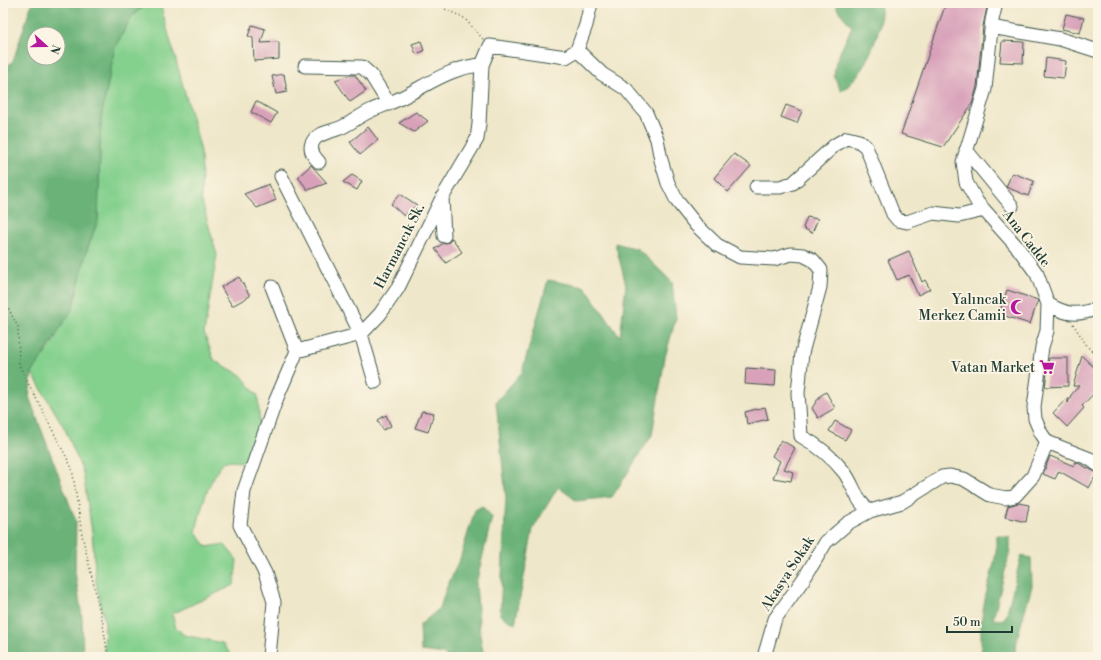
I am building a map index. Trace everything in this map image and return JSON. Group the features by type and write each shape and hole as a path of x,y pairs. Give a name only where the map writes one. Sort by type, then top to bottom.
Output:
{"street":[{"path":"490,46 566,57 577,50 586,25 591,3"},
{"name":"Ana Cadde","path":"996,3 991,27 985,89 963,162 966,182 977,202 1018,248 1037,274 1048,304 1047,331 1042,348 1034,407 1035,419 1047,442"},
{"path":"991,27 1060,39 1098,50"},
{"name":"Harmancık Sk.","path":"361,334 380,314 398,288 442,198 477,139 480,124 482,64 490,46"},
{"path":"577,50 602,74 626,89 646,113 657,139 661,160 668,183 677,201 696,225 717,245 740,257 774,259 791,254 803,255 813,260 821,270 820,287 802,353 798,393 801,436 829,456 845,473 863,506 870,510"},
{"path":"318,162 313,155 312,149 313,141 318,136 338,130 371,110 389,104 453,72 472,65 482,64"},
{"path":"304,66 362,67 371,75 389,104"},
{"path":"756,187 780,186 793,183 835,145 847,138 859,142 866,147 893,214 898,220 907,222 934,213 959,216 984,210"},
{"path":"966,150 1012,206"},
{"path":"281,176 361,334 375,382"},
{"path":"442,198 444,236"},
{"path":"269,657 274,602 265,573 240,525 244,491 276,400 297,351 272,287"},
{"path":"1048,304 1061,312 1074,314 1098,308"},
{"path":"297,351 361,334"},
{"path":"1047,442 1090,459 1098,465"},
{"name":"Akasya Sokak","path":"764,657 774,619 805,577 826,542 848,523 870,510 902,502 942,477 950,476 964,479 990,495 1006,498 1015,496 1033,476 1047,442"}],"path":[{"path":"440,3 445,9 464,18 490,46"},
{"path":"3,298 18,327 19,366 72,468 82,535 103,624 108,657"},
{"path":"1066,312 1087,346 1098,358"}],"green space":[{"path":"32,3 148,3 132,16 115,47 101,118 98,220 87,250 73,308 32,373 29,397 76,521 75,572 82,617 83,657 3,657 3,70 13,61"},
{"path":"148,3 160,3 200,147 202,169 201,198 217,255 204,333 214,360 241,375 258,396 260,431 246,462 225,461 219,468 206,494 196,532 207,547 224,544 237,560 234,585 172,614 176,628 184,635 222,643 233,657 104,657 105,624 96,582 92,532 83,473 65,429 32,373 55,339 98,220 101,118 115,47 132,16"},
{"path":"837,3 880,3 881,13 880,25 876,38 865,64 849,85 841,91 834,76 836,61 852,27 837,9"},
{"path":"615,243 638,249 672,282 676,318 665,357 652,435 612,497 577,501 558,487 533,529 515,624 500,615 506,498 496,402 522,372 548,280 585,287 620,337 626,285"},
{"path":"482,506 492,517 476,584 480,636 484,657 446,657 445,654 421,651 420,625 440,608 446,589 460,559 475,510"},
{"path":"997,535 1010,538 1010,551 993,619 1001,620 1006,617 1021,556 1031,558 1032,586 1019,631 1014,657 982,657 982,617 996,555"}],"building":[{"path":"946,3 988,3 983,26 977,87 972,104 943,147 901,134"},
{"path":"1066,14 1084,18 1080,33 1062,29"},
{"path":"252,25 265,29 261,43 279,42 279,59 254,61 253,38 248,36"},
{"path":"421,41 424,51 416,54 412,44"},
{"path":"1002,41 1024,42 1023,63 1000,62"},
{"path":"1046,58 1066,61 1064,78 1044,76"},
{"path":"284,74 287,92 276,94 272,76"},
{"path":"350,75 355,75 366,91 350,102 335,80"},
{"path":"256,101 277,113 271,123 251,112"},
{"path":"786,105 802,111 797,123 781,117"},
{"path":"416,112 428,121 414,132 399,123"},
{"path":"368,127 378,140 360,155 350,142"},
{"path":"734,154 751,166 728,192 714,178"},
{"path":"311,165 327,183 308,190 298,177"},
{"path":"1012,173 1034,181 1028,196 1006,187"},
{"path":"352,175 362,181 357,190 343,182"},
{"path":"269,184 276,200 257,208 244,194"},
{"path":"400,194 417,205 404,216 391,204"},
{"path":"807,217 818,219 812,233 803,228"},
{"path":"452,238 462,252 446,263 435,249 442,244 449,242"},
{"path":"909,251 922,282 925,280 930,289 918,295 909,275 897,280 888,260"},
{"path":"239,277 250,296 232,306 221,287"},
{"name":"Yalıncak Merkez Camii","path":"1007,290 1038,300 1030,324 999,314"},
{"path":"1082,356 1098,371 1098,389 1082,406 1084,408 1067,427 1053,413 1068,397 1068,403 1071,395 1079,386 1073,386"},
{"path":"1049,358 1068,358 1068,386 1045,387"},
{"path":"746,368 776,370 775,386 745,384"},
{"path":"826,392 835,408 818,418 812,408 820,396"},
{"path":"765,407 768,419 747,424 745,412"},
{"path":"422,411 434,413 428,432 415,428"},
{"path":"386,415 391,426 383,430 378,420"},
{"path":"835,421 851,430 845,440 829,431"},
{"path":"781,440 795,448 784,469 793,472 791,481 773,478 780,461 772,456"},
{"path":"1050,456 1074,466 1076,462 1097,473 1089,488 1059,471 1055,479 1043,474"},
{"path":"1018,503 1029,505 1026,522 1005,517 1008,506"}],"place":[{"name":"Yalıncak Merkez Camii","path":"1018,307"},
{"name":"Vatan Market","path":"1047,367"}]}
